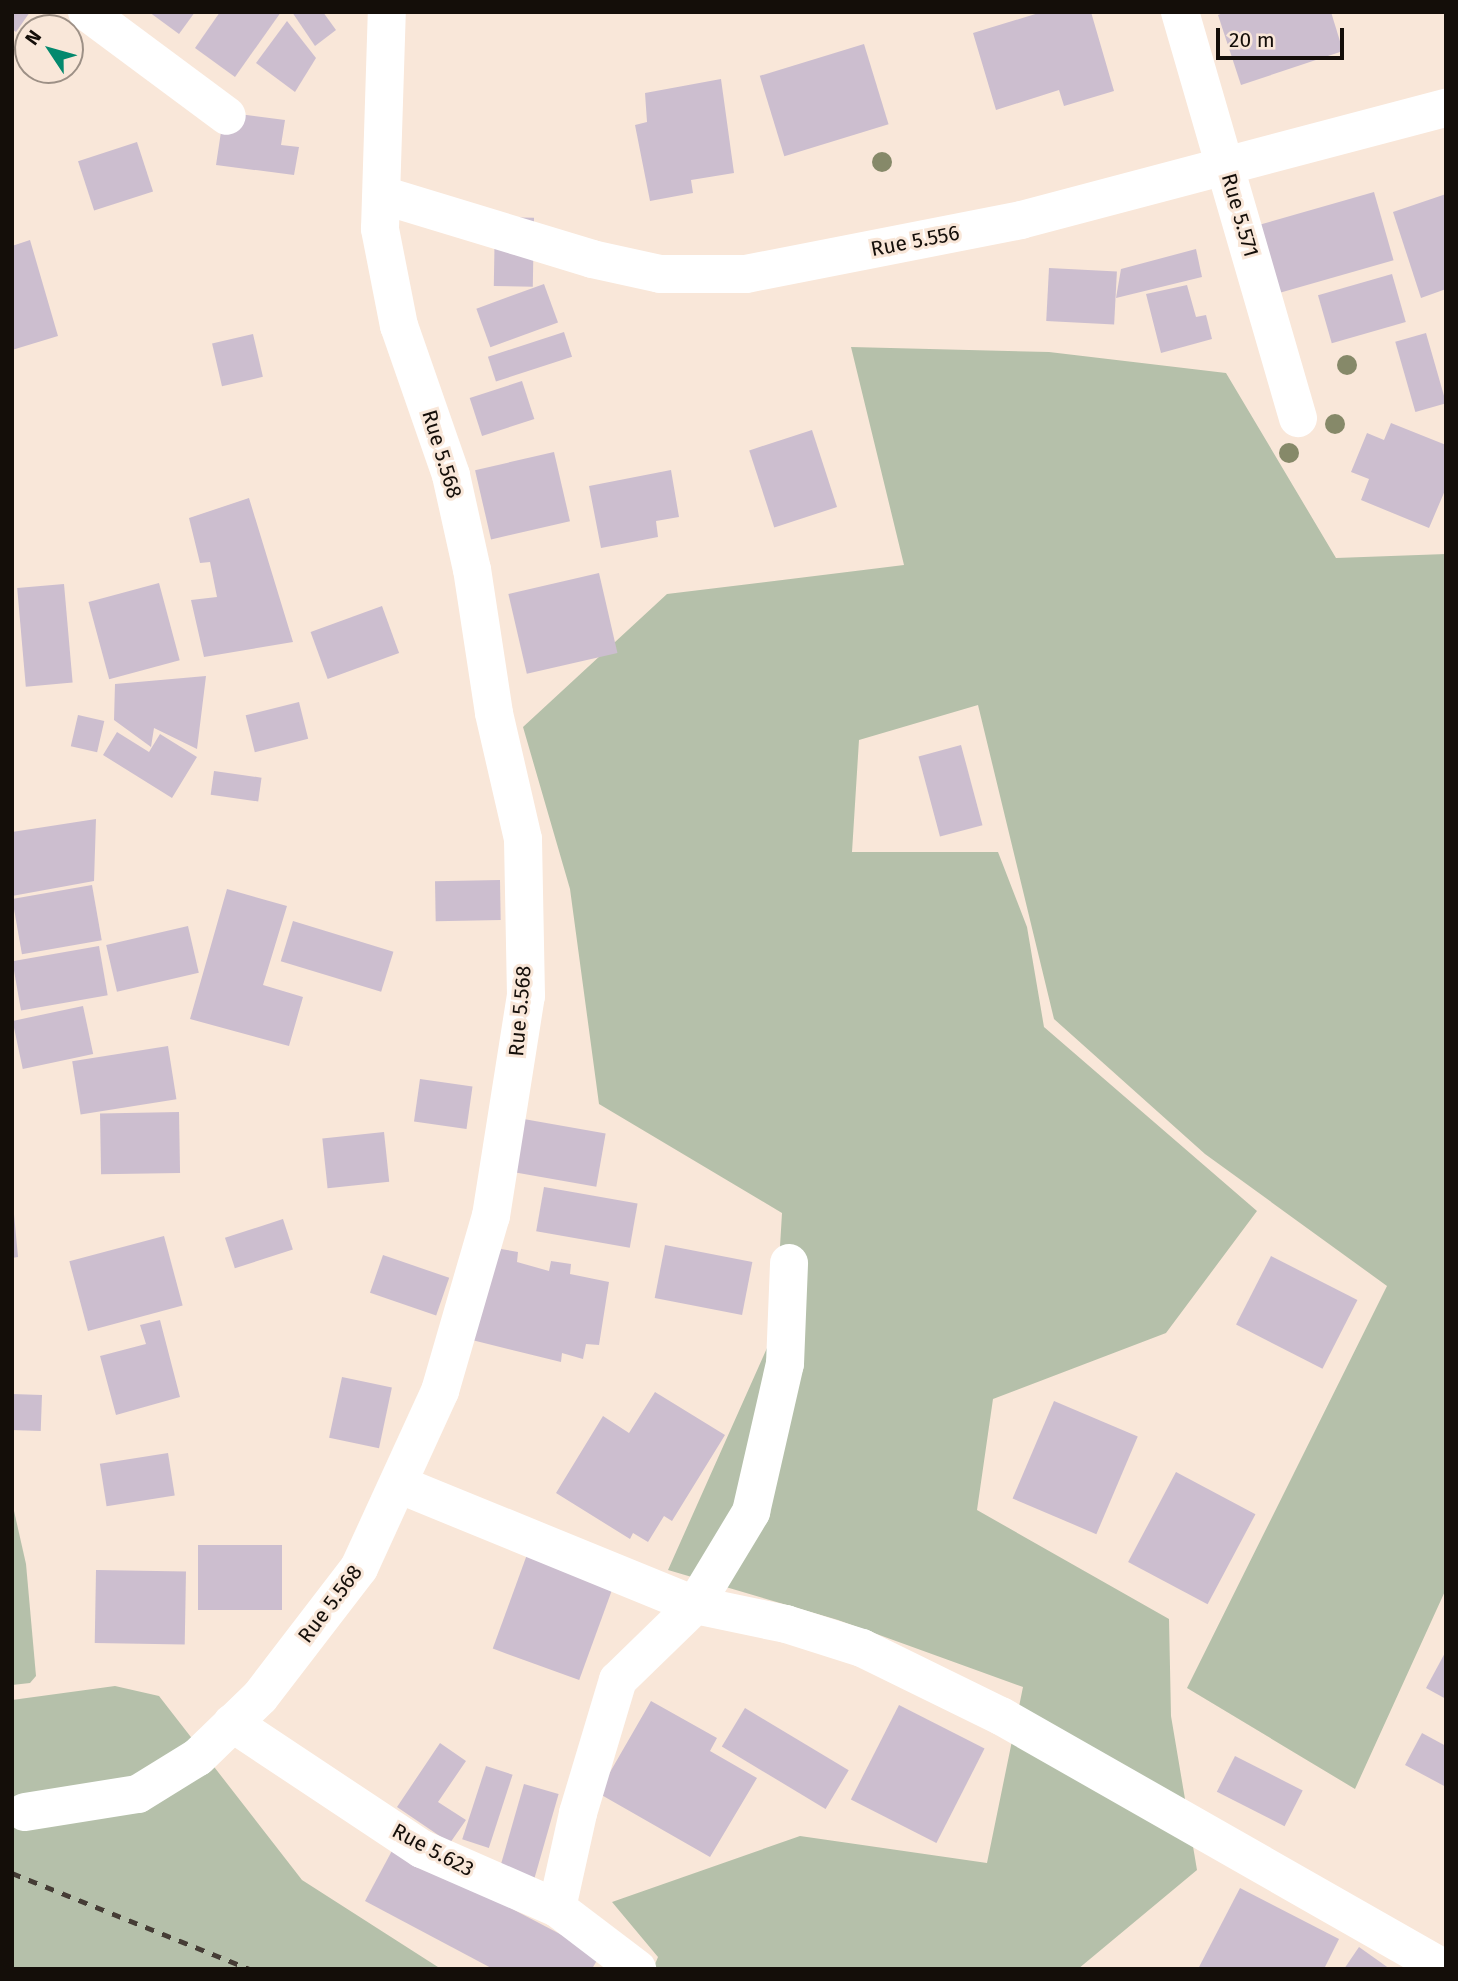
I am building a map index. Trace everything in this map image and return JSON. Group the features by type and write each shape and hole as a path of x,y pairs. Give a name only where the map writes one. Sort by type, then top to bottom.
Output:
{"street":[{"path":"87,12 227,116"},
{"name":"Rue 5.568","path":"25,1812 138,1794 198,1757 260,1696 359,1568 440,1391 492,1216 526,996 523,839 494,713 452,475 399,326 380,229 387,12"},
{"name":"Rue 5.571","path":"1181,12 1298,418"},
{"name":"Rue 5.556","path":"382,195 592,260 660,274 746,274 1021,219 1226,163 1446,108"},
{"path":"557,1908 578,1813 618,1680 695,1605 751,1512 785,1364 789,1263"},
{"path":"398,1484 695,1605 786,1624 862,1648 1001,1716 1430,1960"},
{"name":"Rue 5.623","path":"232,1723 422,1849 557,1908 637,1969"}],"green space":[{"path":"851,347 1049,352 1226,373 1336,558 1446,554 1446,1589 1355,1789 1187,1688 1387,1286 1205,1154 1054,1019 978,705 859,740 852,852 998,852 1027,927 1044,1027 1257,1211 1166,1333 993,1399 977,1510 1169,1619 1171,1716 1197,1870 1078,1969 653,1969 658,1957 612,1902 800,1836 987,1863 1023,1687 838,1620 668,1570 775,1330 782,1213 599,1104 570,889 523,727 667,594 904,565"},
{"path":"12,1502 26,1564 36,1676 30,1683 12,1685"},
{"path":"115,1686 159,1696 302,1880 441,1969 12,1969 12,1700"}],"building":[{"path":"12,12 30,12 14,14 14,30"},
{"path":"149,12 195,12 179,34"},
{"path":"220,12 281,12 235,77 195,48"},
{"path":"292,12 323,12 336,30 315,46"},
{"path":"1042,12 1091,12 1114,91 1064,106 1059,90 996,110 973,33"},
{"path":"1225,12 1331,12 1343,51 1241,85 1218,15"},
{"path":"287,21 316,58 295,92 256,63"},
{"path":"864,44 889,124 784,156 760,76"},
{"path":"721,79 734,173 691,180 693,193 650,201 635,125 647,122 645,93"},
{"path":"224,112 285,120 281,145 299,147 294,175 216,165"},
{"path":"137,142 153,191 94,211 78,161"},
{"path":"1374,192 1394,260 1278,293 1259,225"},
{"path":"1446,194 1446,289 1421,298 1393,212"},
{"path":"495,217 534,218 533,287 494,286"},
{"path":"30,240 58,336 12,350 12,246"},
{"path":"1196,249 1202,277 1116,298 1121,269"},
{"path":"1049,268 1117,272 1114,324 1046,321"},
{"path":"1392,274 1406,322 1332,343 1318,295"},
{"path":"544,284 558,323 490,347 476,309"},
{"path":"1187,285 1196,317 1206,315 1212,339 1161,353 1146,294"},
{"path":"564,332 572,357 496,381 488,357"},
{"path":"1426,333 1446,403 1415,412 1395,342"},
{"path":"253,334 263,377 222,386 212,343"},
{"path":"522,381 534,419 482,436 470,398"},
{"path":"1391,423 1446,445 1446,488 1429,528 1361,500 1369,479 1351,472 1367,433 1384,440"},
{"path":"812,430 837,507 774,527 749,450"},
{"path":"554,452 570,521 491,539 475,470"},
{"path":"671,470 679,517 656,521 658,537 601,548 589,486"},
{"path":"249,498 293,642 204,657 191,600 217,597 210,562 200,563 189,518"},
{"path":"599,573 617,653 527,674 508,594"},
{"path":"159,583 180,660 109,679 88,602"},
{"path":"64,584 73,683 26,687 17,588"},
{"path":"382,606 399,653 328,679 311,632"},
{"path":"206,676 197,749 154,728 151,747 114,720 115,684"},
{"path":"299,702 308,739 255,752 246,715"},
{"path":"78,715 104,721 97,752 71,746"},
{"path":"117,732 149,752 160,734 197,757 172,798 103,755"},
{"path":"961,745 982,825 940,837 918,756"},
{"path":"214,771 262,778 258,801 211,795"},
{"path":"96,819 94,881 12,896 12,832"},
{"path":"500,880 501,920 436,921 435,881"},
{"path":"92,885 102,940 22,954 12,899"},
{"path":"227,889 287,906 263,985 303,997 289,1046 190,1019"},
{"path":"293,921 393,952 381,992 281,961"},
{"path":"188,926 199,973 117,992 106,945"},
{"path":"99,946 108,995 21,1011 12,961"},
{"path":"83,1006 93,1054 23,1069 13,1021"},
{"path":"168,1046 176,1099 81,1115 72,1061"},
{"path":"420,1079 472,1086 466,1129 414,1122"},
{"path":"179,1112 180,1173 101,1174 100,1113"},
{"path":"518,1118 606,1133 596,1187 509,1171"},
{"path":"384,1132 389,1182 328,1188 322,1138"},
{"path":"544,1187 638,1203 630,1248 536,1231"},
{"path":"14,1214 18,1257 12,1258 12,1215"},
{"path":"283,1219 293,1249 235,1268 225,1238"},
{"path":"164,1236 183,1306 88,1331 69,1261"},
{"path":"665,1245 752,1262 742,1315 655,1298"},
{"path":"501,1249 518,1252 517,1262 549,1271 551,1261 571,1264 570,1274 609,1282 599,1345 586,1344 583,1359 562,1353 561,1362 464,1338"},
{"path":"383,1255 449,1278 436,1316 370,1293"},
{"path":"1271,1256 1357,1300 1322,1369 1236,1325"},
{"path":"160,1320 180,1397 116,1415 100,1356 146,1344 140,1325"},
{"path":"342,1377 392,1388 379,1448 329,1438"},
{"path":"655,1392 725,1435 672,1521 664,1516 648,1542 633,1533 630,1539 556,1493 603,1416 629,1433"},
{"path":"12,1394 42,1395 41,1431 12,1430"},
{"path":"1054,1401 1138,1437 1096,1534 1013,1499"},
{"path":"168,1453 175,1495 107,1506 100,1464"},
{"path":"1176,1472 1255,1514 1208,1604 1128,1562"},
{"path":"198,1545 282,1545 282,1610 198,1610"},
{"path":"529,1549 615,1580 579,1680 493,1649"},
{"path":"96,1570 186,1572 185,1645 95,1643"},
{"path":"1446,1651 1446,1699 1426,1688"},
{"path":"651,1701 717,1738 710,1751 757,1778 710,1857 598,1793"},
{"path":"899,1705 985,1749 936,1843 851,1799"},
{"path":"745,1708 849,1770 826,1809 722,1747"},
{"path":"1422,1733 1446,1746 1446,1787 1405,1765"},
{"path":"440,1743 466,1761 438,1802 466,1820 450,1843 397,1807"},
{"path":"1235,1756 1303,1791 1285,1826 1217,1792"},
{"path":"486,1766 513,1775 489,1848 462,1839"},
{"path":"524,1784 559,1794 534,1879 499,1870"},
{"path":"394,1847 600,1955 592,1969 493,1969 365,1901"},
{"path":"1240,1888 1339,1939 1324,1969 1198,1969"},
{"path":"1359,1947 1390,1969 1344,1969"}],"railway":[{"path":"12,1873 250,1969"}]}
